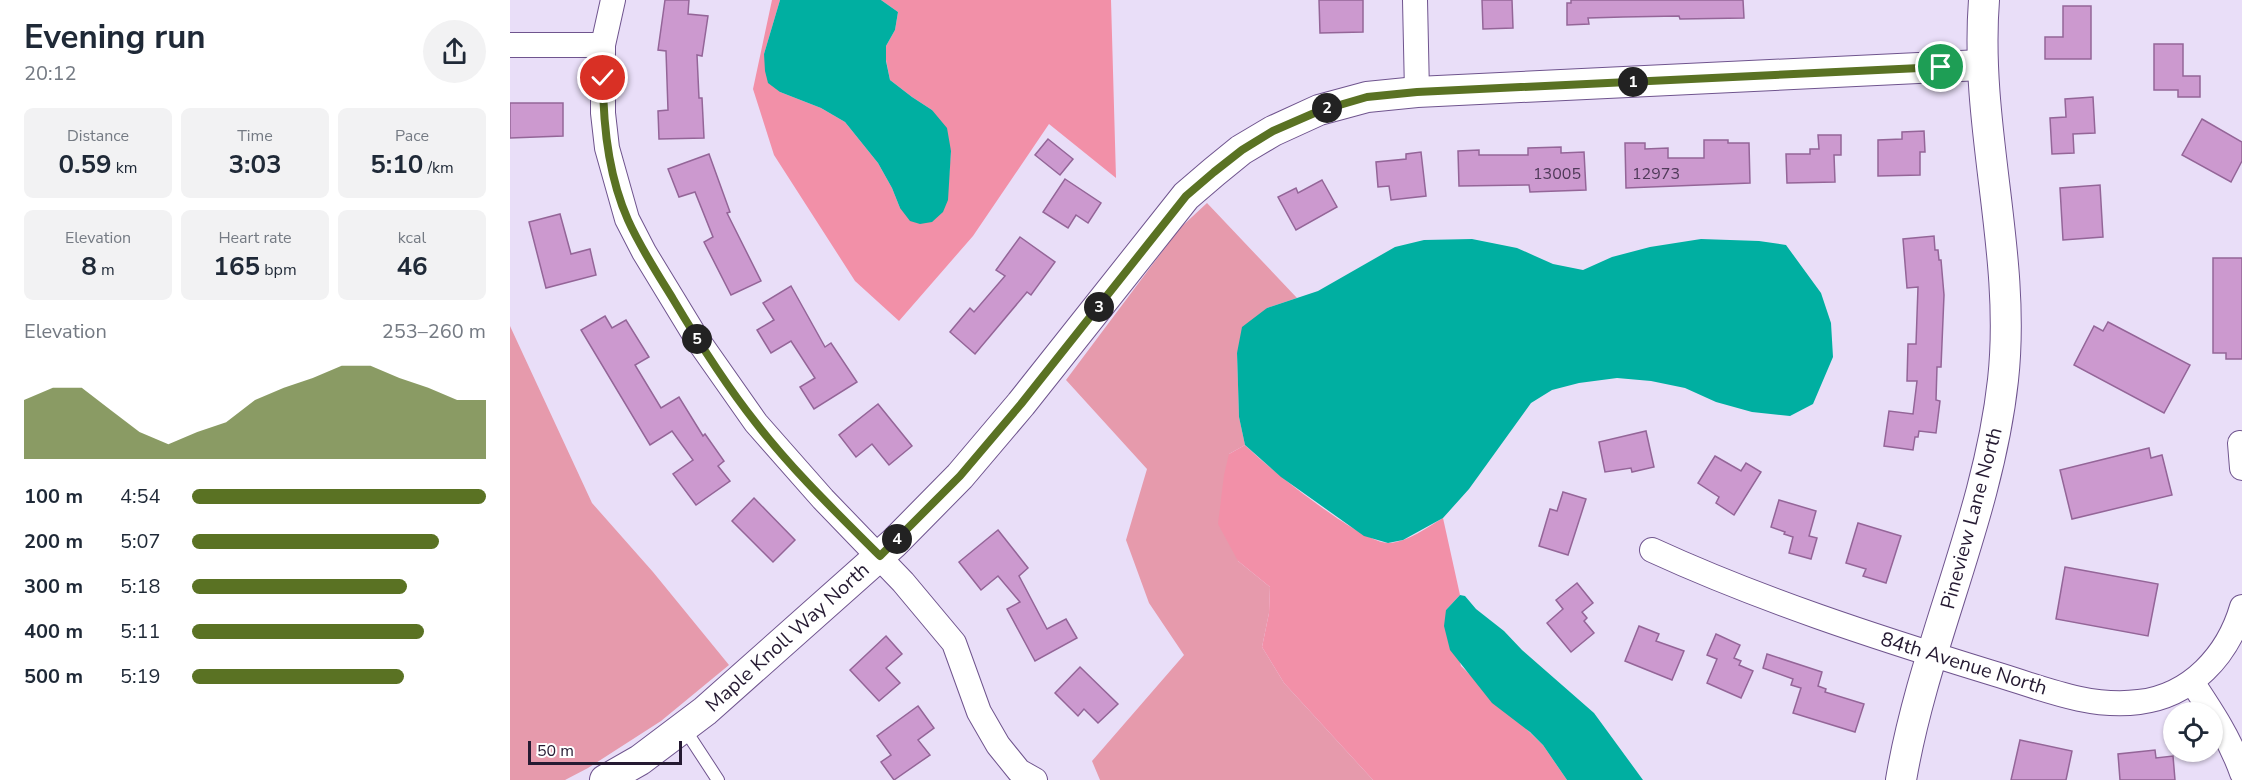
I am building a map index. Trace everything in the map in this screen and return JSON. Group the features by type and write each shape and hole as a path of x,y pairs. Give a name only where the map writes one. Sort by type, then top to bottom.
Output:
{"street":[{"path":"613,0 603,45 603,113 607,148 627,219 644,252 697,339 756,423 823,500 880,556 930,612 954,643 979,712 998,745 1019,771 1035,780"},
{"path":"1415,0 1417,92"},
{"name":"Pineview Lane North","path":"1901,780 1907,749 1933,654 1978,506 1994,442 2004,379 2007,313 1981,65 1984,0"},
{"path":"510,45 603,45"},
{"name":"Maple Knoll Way North","path":"605,780 640,760 705,711 880,556 960,476 1021,404 1186,196 1242,150 1273,131 1319,111 1367,97 1417,92 1981,65"},
{"path":"2241,443 2242,468"},
{"name":"84th Avenue North","path":"1652,550 1719,581 1933,654 2078,698 2109,705 2141,702 2171,693 2192,682 2221,654 2236,627 2242,607"},
{"path":"2192,682 2220,723 2233,748 2242,773"}],"lane":[{"path":"684,727 714,779"}],"shaded area":[{"path":"772,0 780,0 764,54 780,92 821,108 845,122 878,163 900,208 949,175 951,151 932,110 890,80 886,46 895,30 898,12 881,0 1111,0 1116,178 1049,124 973,236 899,321 855,281 774,155 753,89"},
{"path":"780,0 881,0 898,12 895,30 886,46 890,80 932,110 947,128 951,151 948,200 943,212 932,222 920,224 910,221 900,208 878,163 845,122 821,108 780,92 768,83 764,54"},
{"path":"1207,203 1297,298 1267,308 1237,353 1239,417 1245,445 1229,454 1238,561 1270,587 1269,613 1262,647 1284,683 1373,780 1100,780 1092,761 1184,655 1149,603 1126,540 1147,469 1066,380 1179,229"},
{"path":"1472,239 1517,248 1553,264 1583,270 1612,257 1650,247 1701,239 1759,241 1786,245 1821,293 1831,323 1833,357 1813,404 1790,416 1752,412 1716,402 1685,388 1651,381 1617,378 1579,383 1552,390 1531,403 1469,489 1443,518 1403,540 1388,543 1364,536 1281,477 1245,445 1239,417 1237,353 1242,327 1267,308 1318,291 1395,247 1424,240"},
{"path":"510,326 592,503 653,572 729,665 661,721 588,768 565,780 510,780"},
{"path":"1245,445 1315,503 1376,540 1389,543 1403,540 1418,534 1443,518 1460,595 1446,610 1461,666 1543,745 1567,780 1373,780 1284,683 1262,647 1269,613 1270,587 1238,561 1218,524 1229,454"},
{"path":"1460,595 1465,596 1476,609 1504,631 1522,650 1594,713 1643,780 1567,780 1543,745 1492,703 1450,650 1444,626 1446,610"}],"building":[{"path":"665,0 689,0 688,14 708,16 702,56 697,55 704,138 659,139 658,111 668,110 666,51 658,50"},
{"path":"1319,0 1363,0 1363,32 1320,33"},
{"path":"1482,0 1512,0 1513,28 1483,29"},
{"path":"1571,0 1743,0 1744,18 1680,19 1679,16 1588,18 1589,24 1567,25 1567,3 1571,3"},
{"path":"2063,6 2091,6 2091,59 2045,59 2045,37 2063,37"},
{"path":"2154,44 2183,44 2183,76 2200,76 2200,97 2178,97 2178,90 2154,90"},
{"path":"2093,97 2095,133 2073,134 2074,153 2052,154 2050,118 2066,117 2065,99"},
{"path":"510,103 563,103 563,136 510,138"},
{"path":"2202,119 2242,142 2242,161 2231,182 2182,155"},
{"path":"1924,131 1925,152 1920,152 1920,175 1878,176 1878,140 1902,139 1902,132"},
{"path":"1818,135 1841,135 1841,155 1834,155 1835,182 1787,183 1786,154 1810,154 1810,149 1819,149"},
{"path":"1048,139 1073,159 1060,175 1035,155"},
{"path":"1704,140 1749,143 1750,183 1626,188 1625,143 1645,143 1645,149 1668,148 1668,158 1704,158"},
{"path":"1561,147 1561,153 1584,152 1586,190 1530,192 1529,185 1459,186 1458,151 1479,150 1479,155 1528,155 1528,148"},
{"path":"1421,152 1426,196 1391,200 1389,186 1378,187 1376,162 1406,159 1406,154"},
{"path":"709,154 730,212 727,213 761,281 731,295 704,242 713,237 695,192 679,197 668,169"},
{"path":"1065,179 1101,203 1088,223 1076,215 1068,228 1043,212"},
{"path":"1322,180 1337,207 1296,230 1278,197 1296,188 1298,193"},
{"path":"2100,185 2103,237 2063,240 2060,188"},
{"path":"560,214 571,254 590,249 596,275 546,288 529,222"},
{"path":"1934,236 1935,250 1938,250 1939,260 1941,260 1944,295 1941,367 1937,367 1936,400 1940,401 1936,433 1919,431 1918,437 1915,437 1913,450 1884,446 1889,411 1913,414 1917,381 1907,381 1908,344 1916,344 1918,287 1907,288 1903,239"},
{"path":"1020,237 1055,262 1031,295 1027,292 975,354 950,332 970,308 974,312 1005,276 996,270"},
{"path":"2213,258 2242,258 2242,359 2226,359 2226,353 2213,353"},
{"path":"791,286 825,347 831,343 857,382 814,409 800,387 815,378 791,341 771,353 757,330 774,320 763,303"},
{"path":"605,316 612,328 626,320 649,357 635,365 661,408 679,397 703,436 705,434 724,461 718,466 730,481 696,505 673,474 693,460 672,431 650,445 581,330"},
{"path":"2108,322 2190,365 2164,413 2074,365 2094,326 2103,331"},
{"path":"878,404 912,446 889,465 872,444 856,457 839,435"},
{"path":"1646,431 1654,467 1632,472 1631,468 1605,472 1599,442"},
{"path":"2149,448 2151,458 2162,455 2172,495 2072,519 2060,470"},
{"path":"1715,456 1741,471 1746,463 1761,472 1734,515 1716,503 1719,497 1698,483"},
{"path":"1563,492 1586,499 1568,555 1539,546 1550,509 1557,511"},
{"path":"754,498 795,540 773,562 732,521"},
{"path":"1779,500 1816,511 1809,536 1817,538 1811,559 1789,553 1793,537 1771,527"},
{"path":"1858,523 1901,536 1886,583 1863,576 1866,569 1846,563"},
{"path":"998,530 1028,568 1019,576 1047,629 1066,619 1077,638 1035,661 1007,609 1020,602 998,576 981,590 959,562"},
{"path":"2065,567 2158,584 2148,636 2056,619"},
{"path":"1577,583 1593,603 1582,612 1587,618 1584,621 1594,633 1571,652 1547,623 1563,609 1556,600"},
{"path":"1639,626 1659,634 1656,641 1684,651 1672,680 1625,661"},
{"path":"1716,634 1740,645 1734,658 1741,661 1739,665 1753,671 1741,698 1707,683 1717,659 1707,655"},
{"path":"886,636 902,654 886,668 900,683 879,701 850,670"},
{"path":"1767,654 1822,672 1818,686 1826,689 1825,692 1864,704 1855,732 1793,713 1801,688 1791,685 1793,679 1763,668"},
{"path":"1080,667 1118,704 1098,723 1084,709 1078,716 1055,693"},
{"path":"918,706 934,728 918,740 930,755 894,780 881,762 891,755 877,736"},
{"path":"2020,740 2072,751 2066,780 2011,780"},
{"path":"2155,750 2156,758 2163,757 2163,762 2174,762 2175,780 2120,780 2118,754"}],"route":[{"path":"603,78 603,113 607,148 627,219 644,252 697,339 756,423 823,500 880,556 960,476 1021,404 1186,196 1242,150 1273,131 1319,111 1367,97 1417,92 1941,67"}]}
